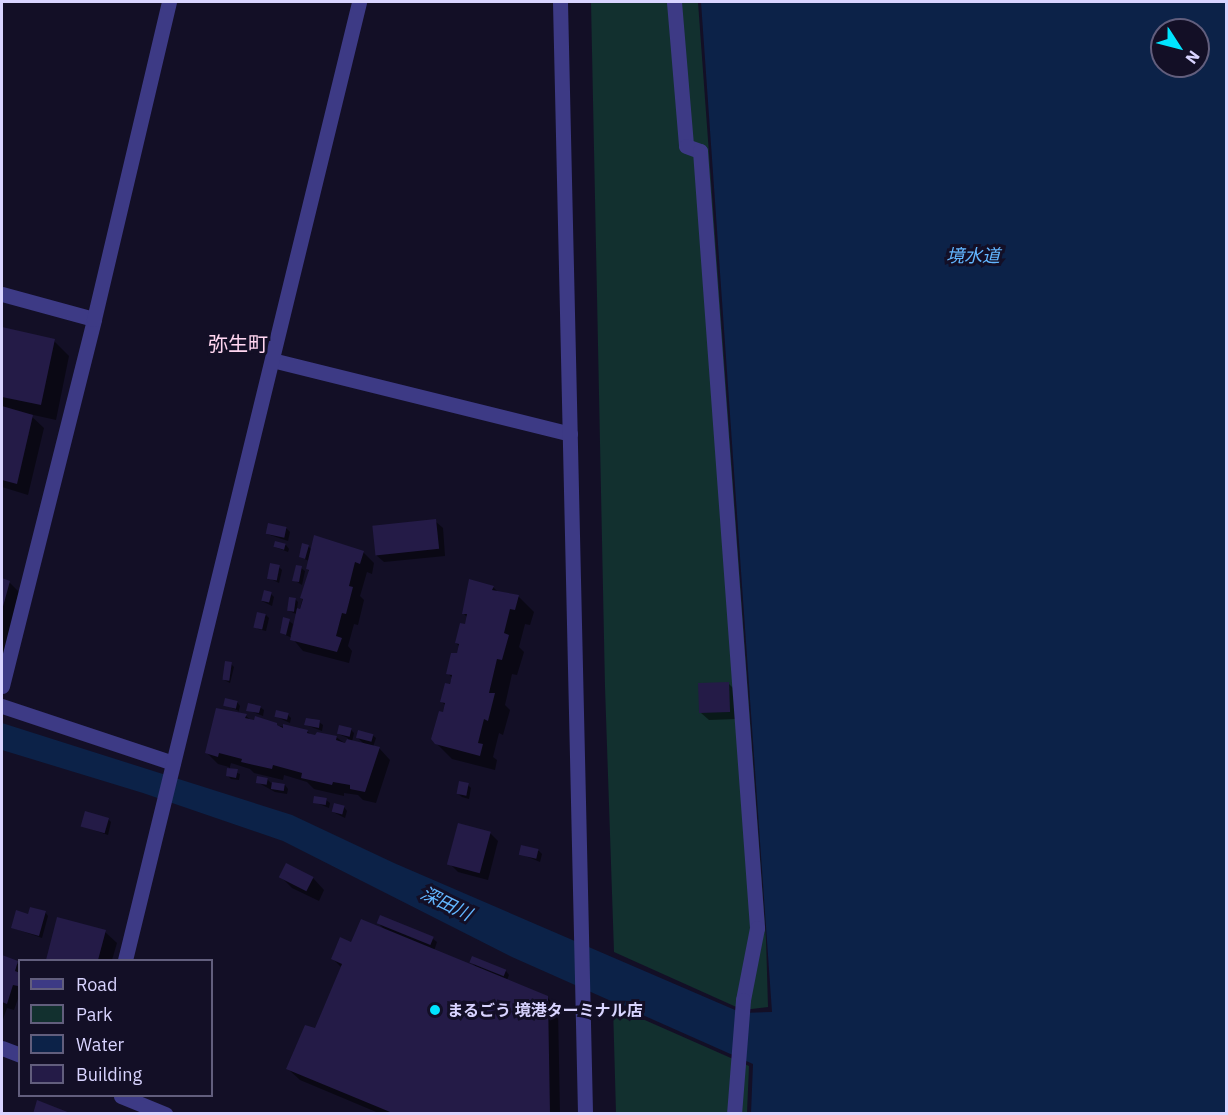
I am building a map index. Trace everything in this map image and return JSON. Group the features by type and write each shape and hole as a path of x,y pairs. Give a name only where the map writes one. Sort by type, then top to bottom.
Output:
{"street":[{"path":"2,686 94,319 169,2"},
{"path":"125,959 359,2"},
{"path":"560,2 585,1113"},
{"path":"674,2 686,146 700,150 757,928 743,1000 734,1113"},
{"path":"2,294 94,319"},
{"path":"272,360 570,434"},
{"path":"2,706 171,769"},
{"path":"2,1048 18,1054"},
{"path":"126,1097 165,1113"}],"green space":[{"path":"591,2 698,2 766,939 768,1007 743,1010 614,952 605,687"},
{"path":"613,1006 749,1066 747,1113 616,1113"}],"water":[{"name":"境水道","path":"701,2 1226,2 1226,1113 751,1113 753,1064 512,957 283,841 143,793 2,750 2,723 292,815 394,863 742,1013 772,1012"}],"building":[{"path":"2,327 55,339 41,405 2,397"},
{"path":"2,406 33,415 17,484 2,480"},
{"path":"436,519 439,549 375,556 372,526"},
{"path":"268,523 287,527 284,538 266,534"},
{"path":"314,535 364,551 360,564 355,562 349,586 353,587 346,614 342,613 336,636 342,638 337,652 290,640 297,608 300,609 303,599 300,598 309,570 306,569"},
{"path":"275,541 286,544 284,550 273,547"},
{"path":"302,543 309,545 305,559 299,557"},
{"path":"270,563 280,565 277,581 267,579"},
{"path":"296,565 302,566 299,582 292,581"},
{"path":"2,578 10,581 2,610"},
{"path":"469,579 494,586 492,590 519,595 515,610 510,609 504,633 509,635 502,660 497,659 489,693 495,693 488,721 484,719 478,743 483,744 480,756 435,744 431,739 439,711 443,712 445,703 440,702 445,683 450,684 452,675 446,674 451,653 457,653 459,644 455,643 460,623 465,624 467,614 462,614"},
{"path":"264,590 272,592 269,603 261,601"},
{"path":"289,597 296,598 294,612 287,611"},
{"path":"257,612 266,614 262,630 253,628"},
{"path":"283,617 290,619 286,635 280,633"},
{"path":"225,661 232,662 229,681 222,680"},
{"path":"729,682 730,712 699,713 698,683"},
{"path":"225,698 238,701 236,709 223,706"},
{"path":"248,703 261,706 259,713 246,711"},
{"path":"216,708 247,714 245,718 254,720 255,716 277,723 283,728 283,724 308,730 307,733 315,735 317,732 337,736 336,740 345,743 347,739 380,747 365,792 350,789 350,785 333,782 332,785 301,778 302,773 273,765 272,769 241,762 242,759 219,753 218,757 205,753"},
{"path":"276,710 289,713 287,720 274,717"},
{"path":"306,718 320,720 319,728 304,725"},
{"path":"339,725 352,728 350,737 337,734"},
{"path":"358,730 373,734 371,742 356,738"},
{"path":"227,768 238,769 236,778 226,776"},
{"path":"257,776 268,778 267,785 256,783"},
{"path":"459,781 469,783 466,796 457,794"},
{"path":"272,782 285,784 284,791 271,789"},
{"path":"314,796 327,798 326,805 313,803"},
{"path":"334,803 345,806 342,815 332,812"},
{"path":"85,811 109,818 105,833 81,826"},
{"path":"458,823 491,832 480,873 447,865"},
{"path":"521,845 539,849 536,859 519,855"},
{"path":"286,863 314,877 306,891 279,877"},
{"path":"30,907 46,911 39,936 11,928 16,910 28,914"},
{"path":"380,915 434,937 430,945 377,923"},
{"path":"57,917 106,930 98,959 46,959"},
{"name":"まるごう 境港ターミナル店","path":"361,919 548,996 550,1114 395,1114 286,1069 305,1025 315,1028 342,964 331,959 340,937 351,942"},
{"path":"2,955 18,961 15,971 18,972 18,986 13,985 7,1004 2,1002"},
{"path":"472,956 506,970 504,976 469,962"},
{"path":"37,1100 70,1113 70,1114 33,1114"}],"place":[{"name":"まるごう 境港ターミナル店","path":"435,1010"}],"district":[{"name":"弥生町","path":"238,343"}],"water label":[{"name":"深田川","path":"446,904"}]}
